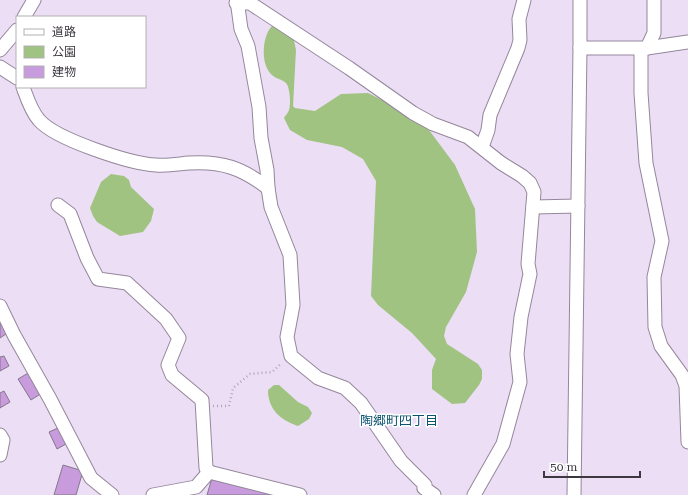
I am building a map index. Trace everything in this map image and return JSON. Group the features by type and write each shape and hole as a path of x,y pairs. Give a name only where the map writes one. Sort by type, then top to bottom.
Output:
{"street":[{"path":"25,16 34,0"},
{"path":"482,147 488,130 490,114 518,48 520,40 519,19 524,0"},
{"path":"574,495 580,0"},
{"path":"654,0 654,33 644,48 641,93 646,163 662,241 654,277 655,328 661,346 682,375 686,386 688,442"},
{"path":"434,495 424,488 425,485 404,465 361,403 345,388 318,378 291,356 288,337 293,305 290,255 273,213 261,138 259,107 248,46 241,29 236,2 250,3 349,68 413,113 433,124 468,137 501,163 530,183 534,192 528,264 530,274 521,317 517,354 520,382 503,444 474,495"},
{"path":"0,50 16,31"},
{"path":"580,48 644,48 688,42"},
{"path":"0,67 16,77"},
{"path":"23,88 38,120 55,133 74,142 144,163 156,165 210,162 236,167 268,188"},
{"path":"58,205 70,214 87,258 98,279 127,283 166,319 179,338 168,365 172,376 202,400 206,468 209,472 300,495"},
{"path":"533,207 578,206"},
{"path":"0,306 91,478 112,495"},
{"path":"0,435 3,440 0,455"},
{"path":"153,495 196,487 209,472"}],"path":[{"path":"203,406 229,406 233,388 250,374 272,372 291,356"}],"green space":[{"path":"272,26 293,36 296,50 293,106 295,108 315,111 341,94 368,93 392,105 429,130 455,165 475,209 477,252 466,292 446,327 444,336 447,344 478,364 482,370 482,379 479,385 465,403 452,404 432,389 432,370 436,359 412,333 378,305 371,296 376,181 363,159 342,147 307,140 290,130 284,118 290,107 290,96 287,85 268,70 264,58 264,43"},
{"path":"111,174 124,176 129,180 131,187 154,209 151,221 143,232 120,236 97,222 93,216 90,208 101,182"},
{"path":"274,385 279,385 298,402 308,407 312,413 309,419 298,426 286,421 276,413 270,403 268,390"}],"building":[{"path":"0,318 9,332 0,338"},
{"path":"4,356 9,366 0,371 0,357"},
{"path":"30,372 42,393 31,400 18,379"},
{"path":"4,391 10,402 0,408 0,393"},
{"path":"58,428 66,444 57,449 49,432"},
{"path":"63,465 83,471 76,495 54,495"},
{"path":"212,478 282,495 207,495"}],"district":[{"name":"陶郷町四丁目","path":"399,420"}]}
